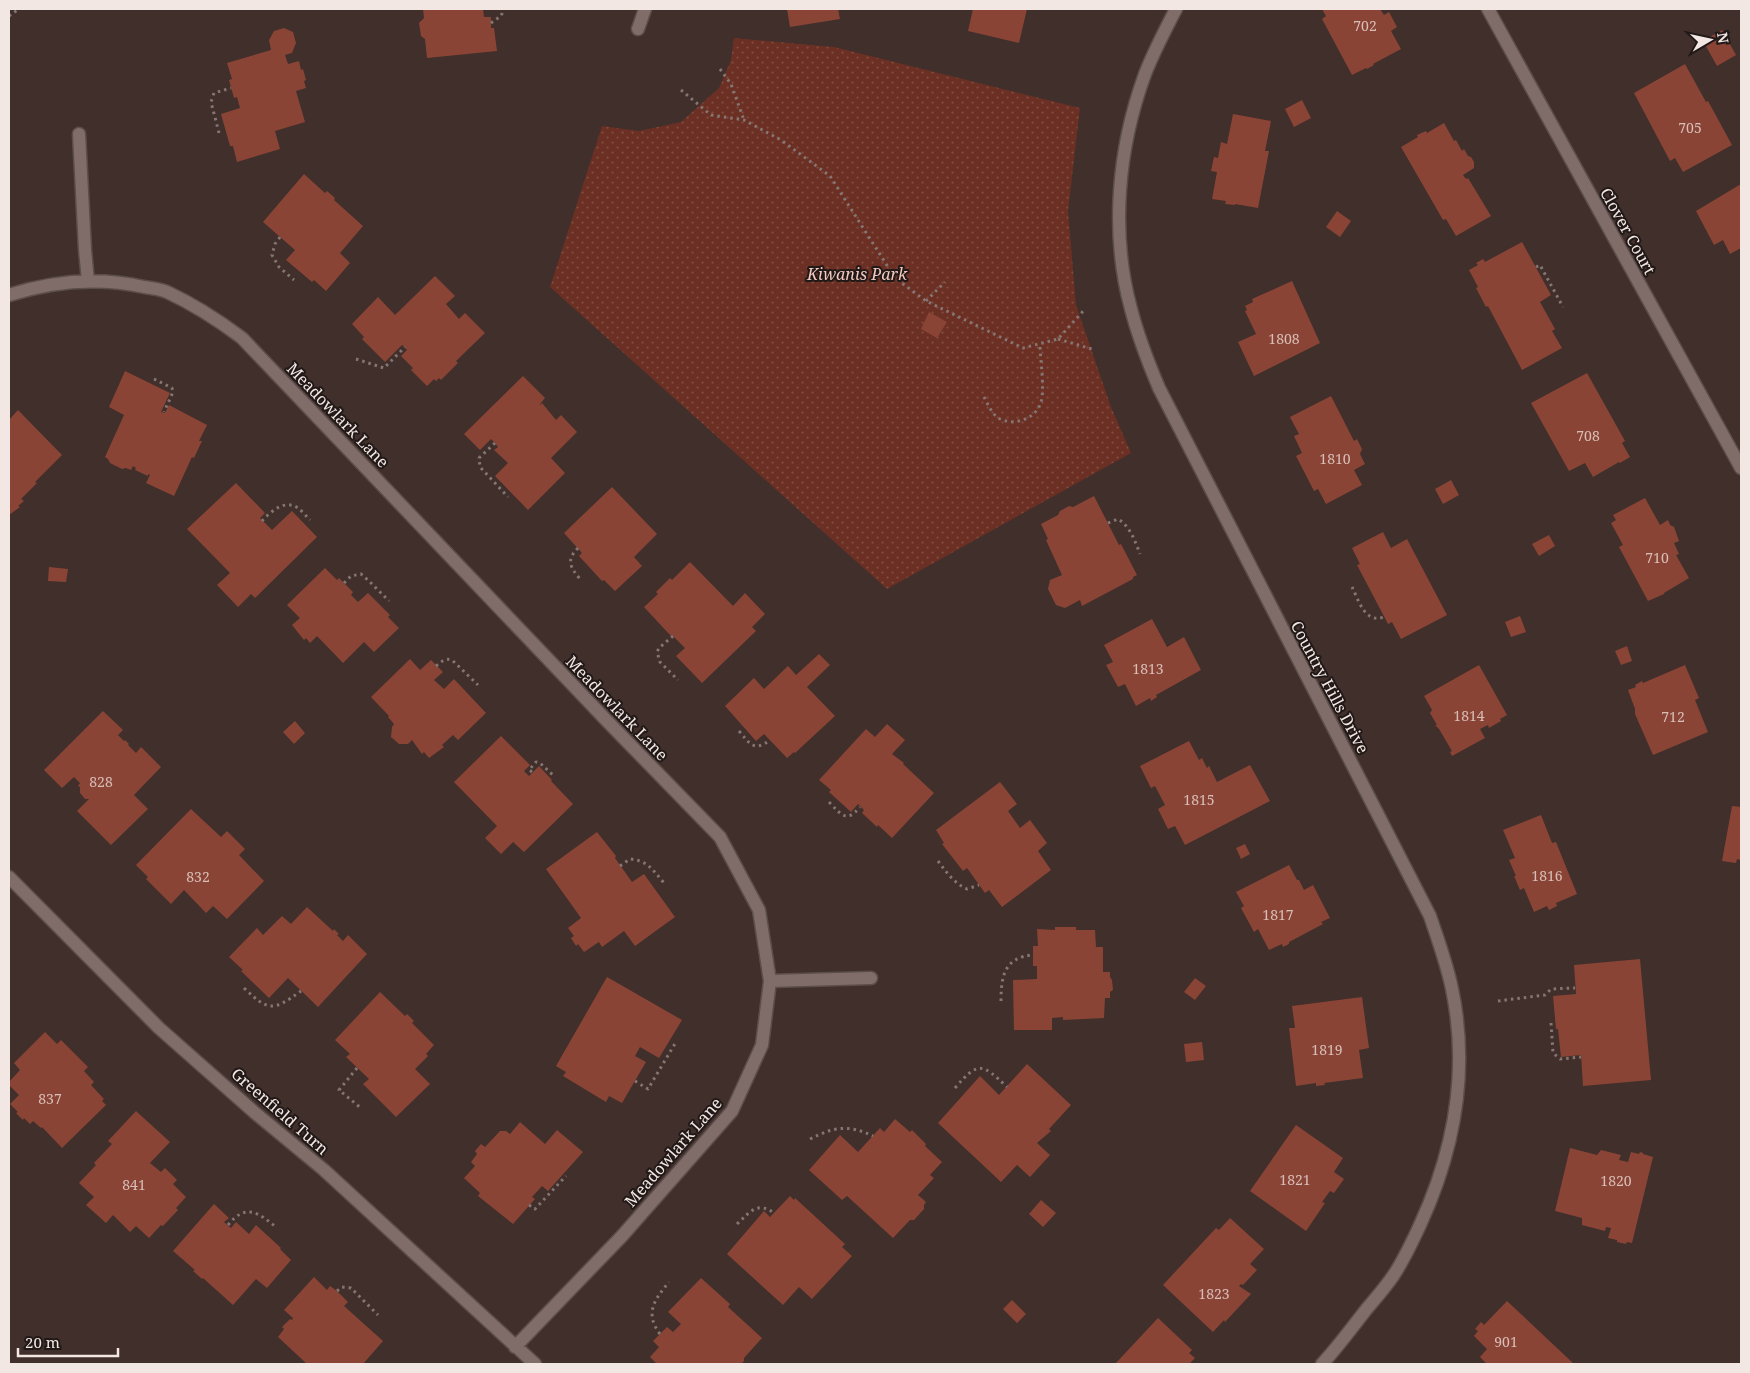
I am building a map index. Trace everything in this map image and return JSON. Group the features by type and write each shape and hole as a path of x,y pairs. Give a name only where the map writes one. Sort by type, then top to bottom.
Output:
{"street":[{"path":"638,29 645,9"},
{"name":"Country Hills Drive","path":"1176,9 1146,73 1134,107 1125,144 1120,185 1119,220 1121,257 1130,308 1148,362 1174,420 1430,916 1443,954 1452,990 1457,1031 1459,1059 1455,1115 1449,1146 1434,1196 1393,1276 1324,1363"},
{"name":"Clover Court","path":"1488,9 1741,468"},
{"path":"80,134 88,281"},
{"name":"Meadowlark Lane","path":"9,295 48,284 88,281 129,284 165,291 219,320 242,338 720,837 759,910 770,980 762,1045 732,1111 622,1236 515,1347"},
{"name":"Greenfield Turn","path":"9,877 159,1028 254,1112 324,1170 535,1364"},
{"path":"770,980 871,978"}],"path":[{"path":"9,16 19,9"},
{"path":"491,23 501,16 504,9"},
{"path":"720,69 731,84 744,120"},
{"path":"219,133 210,102 214,93 231,88"},
{"path":"681,90 711,115 744,120 781,140 830,176 895,278 926,301 1024,348 1058,339 1095,350"},
{"path":"280,237 275,244 272,255 279,267 294,280"},
{"path":"1536,267 1540,265 1563,307"},
{"path":"926,301 945,282"},
{"path":"1058,339 1085,309"},
{"path":"984,397 991,410 999,419 1013,422 1028,419 1036,412 1041,402 1040,344"},
{"path":"356,359 384,368 405,347"},
{"path":"154,379 172,388 173,392 164,412"},
{"path":"495,443 479,458 480,467 508,497"},
{"path":"262,521 271,510 280,506 291,505 298,508 310,520"},
{"path":"1108,523 1118,519 1122,522 1128,528 1140,554"},
{"path":"578,548 573,553 570,563 580,579"},
{"path":"344,583 351,576 361,574 389,601"},
{"path":"1352,587 1367,616 1378,620 1384,618"},
{"path":"673,636 658,648 657,652 660,662 678,680"},
{"path":"436,666 442,660 452,660 478,685"},
{"path":"739,732 755,746 762,746 770,740"},
{"path":"532,772 529,770 536,762 540,763 555,778"},
{"path":"829,802 843,816 849,817 860,807"},
{"path":"620,866 630,858 642,860 664,883"},
{"path":"938,862 950,878 960,886 967,889 979,885"},
{"path":"1001,1001 1001,985 1008,967 1017,958 1033,955"},
{"path":"244,988 258,1002 265,1006 280,1004 301,991"},
{"path":"1498,1001 1545,995 1551,989 1575,988"},
{"path":"1551,1023 1553,1053 1560,1059 1581,1057"},
{"path":"635,1081 648,1089 676,1042"},
{"path":"357,1068 339,1090 362,1109"},
{"path":"955,1088 968,1072 980,1068 988,1070 1006,1087"},
{"path":"810,1139 828,1130 842,1128 859,1129 873,1136"},
{"path":"529,1205 536,1209 566,1176"},
{"path":"737,1224 750,1212 761,1207 766,1207 774,1213"},
{"path":"228,1225 235,1217 248,1212 256,1212 277,1228"},
{"path":"660,1334 654,1327 651,1313 656,1298 669,1282"},
{"path":"337,1291 342,1287 351,1288 378,1315"}],"green space":[{"name":"Kiwanis Park","path":"734,38 834,47 1080,108 1068,211 1076,305 1111,407 1131,453 887,589 550,287 602,126 639,131 681,122 719,88 731,60"}],"building":[{"path":"423,9 483,9 484,17 491,17 491,28 494,28 497,51 427,58 425,39 421,36 419,23 424,18"},
{"path":"787,9 838,9 840,19 790,27"},
{"path":"973,9 1027,9 1019,43 968,31"},
{"path":"1322,9 1380,9 1384,15 1389,12 1397,27 1391,31 1401,49 1367,69 1352,75 1322,19 1326,16"},
{"path":"284,28 293,32 296,43 292,53 285,55 288,64 299,61 306,80 304,81 306,88 296,91 305,122 275,131 280,149 237,162 233,146 230,146 221,114 240,108 237,97 234,98 229,80 232,79 227,63 271,50 269,40 274,31"},
{"path":"1722,30 1736,55 1717,66 1703,41"},
{"path":"1685,64 1732,145 1683,172 1675,158 1670,161 1634,93"},
{"path":"1302,100 1311,118 1294,127 1285,109"},
{"path":"1233,114 1271,121 1265,151 1269,151 1258,208 1225,204 1226,201 1212,199 1217,172 1211,171 1214,157 1218,158 1221,142 1227,144"},
{"path":"1444,123 1454,141 1456,140 1462,151 1464,149 1474,162 1474,168 1463,175 1466,179 1468,178 1491,216 1456,236 1446,219 1443,220 1401,147 1418,137 1417,135 1426,131 1427,133"},
{"path":"304,174 325,193 327,191 335,198 334,200 363,226 340,253 350,263 326,291 286,260 295,250 263,222"},
{"path":"1741,184 1741,248 1730,254 1723,240 1714,245 1696,211"},
{"path":"1337,211 1351,221 1340,237 1326,227"},
{"path":"1522,242 1551,295 1540,302 1555,329 1552,331 1562,348 1522,370 1488,306 1486,307 1469,270 1478,265 1476,263 1483,259 1485,262"},
{"path":"435,276 455,296 446,304 459,319 465,313 485,333 456,361 458,363 441,380 439,378 436,381 434,379 427,386 411,370 413,368 401,356 407,350 405,347 402,345 385,362 362,339 364,337 352,324 378,297 395,315"},
{"path":"1292,281 1320,343 1254,376 1238,342 1256,334 1245,311 1247,310 1245,306 1253,302 1252,299"},
{"path":"929,312 947,322 937,338 921,329"},
{"path":"125,371 170,393 161,412 165,413 169,405 207,425 199,441 202,441 194,458 192,457 174,496 146,483 150,475 148,474 148,476 135,470 136,468 133,466 131,470 122,469 110,463 105,457 124,415 109,407"},
{"path":"1587,373 1625,441 1622,443 1630,457 1593,477 1585,463 1569,471 1531,403"},
{"path":"523,376 545,398 540,405 542,403 556,420 561,415 577,432 551,458 565,473 528,510 495,476 508,463 494,450 498,447 495,443 491,439 480,450 464,434"},
{"path":"1331,396 1354,441 1357,439 1362,449 1360,454 1365,464 1354,470 1362,485 1326,504 1318,489 1314,491 1296,456 1302,453 1294,436 1299,434 1290,417"},
{"path":"18,410 62,455 21,499 24,501 18,506 20,507 9,515 9,420"},
{"path":"1451,480 1459,495 1443,504 1435,489"},
{"path":"236,483 265,513 260,518 272,530 292,511 317,537 255,598 251,594 238,607 217,585 230,573 187,529"},
{"path":"612,487 657,534 634,557 642,566 615,591 604,580 602,581 579,556 582,553 564,533"},
{"path":"1094,496 1137,575 1133,579 1082,606 1080,600 1065,608 1056,605 1048,589 1050,580 1062,575 1041,524 1058,515 1060,511 1069,506 1073,507"},
{"path":"1645,498 1660,525 1668,520 1670,525 1674,527 1679,541 1674,543 1679,554 1676,555 1689,578 1664,594 1648,601 1619,547 1623,545 1611,523 1616,520 1613,515"},
{"path":"1383,532 1391,548 1407,539 1447,615 1401,639 1392,622 1388,624 1357,565 1360,564 1352,548"},
{"path":"1549,535 1555,546 1539,556 1532,544"},
{"path":"690,562 733,606 745,593 765,614 752,627 756,631 702,683 676,656 685,648 644,607 658,594 656,592 670,578 672,580"},
{"path":"49,567 68,569 66,582 48,581"},
{"path":"325,568 337,580 339,578 353,592 351,595 358,602 368,593 390,615 388,617 399,628 374,652 364,642 343,663 317,636 310,643 306,638 304,640 292,625 300,618 287,605"},
{"path":"1520,616 1526,632 1511,637 1505,622"},
{"path":"1152,619 1167,647 1184,637 1201,670 1156,695 1157,697 1151,701 1150,698 1136,706 1125,684 1118,687 1106,665 1113,662 1104,645"},
{"path":"1627,646 1632,661 1621,665 1615,651"},
{"path":"819,654 830,665 807,687 835,716 795,753 787,758 764,734 756,741 725,706 754,678 764,689 788,666 796,675"},
{"path":"410,659 420,670 431,660 443,672 434,680 444,689 454,679 486,713 458,740 453,735 442,745 444,747 429,758 424,752 422,754 412,740 408,744 399,744 391,737 394,724 371,697"},
{"path":"1479,665 1507,715 1489,728 1488,725 1480,729 1485,738 1452,756 1450,752 1452,751 1435,725 1437,725 1430,713 1432,710 1424,696"},
{"path":"1685,665 1699,698 1695,700 1708,732 1653,755 1635,714 1628,690 1636,687 1635,685 1642,681 1643,683"},
{"path":"103,711 123,730 118,735 136,753 141,747 161,767 134,795 148,809 111,845 77,811 89,799 85,799 80,793 80,787 78,786 80,783 74,777 62,788 44,770"},
{"path":"295,721 305,733 294,744 283,732"},
{"path":"887,724 905,740 892,754 904,763 934,793 892,838 862,813 864,810 858,804 851,812 819,780 866,729 875,737"},
{"path":"501,736 530,765 524,771 529,776 539,766 573,804 524,852 513,842 501,854 485,838 497,826 454,782"},
{"path":"1189,741 1199,760 1202,758 1207,768 1209,766 1217,782 1250,765 1270,801 1185,845 1175,826 1168,829 1158,809 1165,805 1155,786 1151,788 1140,766"},
{"path":"1000,782 1017,804 1008,811 1020,828 1030,820 1047,843 1038,851 1051,870 1002,907 989,890 985,893 967,868 963,871 942,844 944,843 936,830"},
{"path":"1732,806 1741,807 1741,860 1737,859 1736,863 1722,861"},
{"path":"191,809 221,837 227,831 245,849 239,855 264,881 227,919 213,906 206,913 184,890 171,904 146,879 148,877 136,865"},
{"path":"1541,815 1552,843 1556,842 1577,894 1556,903 1557,906 1549,910 1547,906 1534,912 1524,888 1520,890 1514,876 1516,876 1509,860 1515,858 1503,830"},
{"path":"597,832 616,856 615,858 632,882 644,874 675,917 635,946 624,931 602,947 599,942 584,952 578,944 576,946 571,938 574,936 568,928 581,918 546,869"},
{"path":"1245,844 1250,854 1241,859 1236,848"},
{"path":"1289,865 1304,890 1313,885 1330,918 1321,922 1323,924 1289,942 1289,944 1283,947 1282,944 1269,950 1258,929 1254,932 1241,908 1244,906 1236,892"},
{"path":"307,907 333,931 334,929 343,941 348,935 367,954 318,1007 288,978 269,998 229,957 257,928 263,935 282,916 291,924"},
{"path":"1055,927 1076,927 1076,930 1095,930 1096,947 1103,947 1103,972 1110,972 1112,980 1113,990 1110,992 1110,998 1105,998 1104,1018 1063,1020 1063,1017 1052,1018 1052,1030 1014,1030 1013,980 1037,979 1037,966 1033,966 1033,946 1038,946 1037,929 1055,930"},
{"path":"1640,959 1651,1080 1583,1086 1581,1055 1561,1057 1553,996 1576,994 1574,965"},
{"path":"607,977 682,1020 659,1058 640,1047 635,1056 646,1062 622,1103 609,1096 606,1102 563,1076 566,1072 556,1066"},
{"path":"1195,978 1206,986 1195,1000 1184,992"},
{"path":"380,992 405,1016 407,1014 414,1021 412,1023 434,1045 426,1054 428,1056 415,1069 430,1084 396,1117 363,1084 369,1079 346,1057 350,1054 335,1040"},
{"path":"1362,997 1369,1048 1359,1050 1363,1078 1324,1083 1325,1085 1316,1086 1316,1083 1296,1086 1289,1028 1295,1028 1292,1006"},
{"path":"45,1032 57,1044 61,1040 88,1067 84,1071 94,1082 91,1085 104,1099 102,1101 106,1105 62,1148 42,1127 33,1121 30,1124 24,1118 23,1120 10,1104 19,1095 9,1085 9,1082 20,1070 14,1063"},
{"path":"1202,1042 1204,1060 1186,1062 1184,1044"},
{"path":"1027,1064 1071,1105 1049,1129 1051,1131 1037,1143 1050,1155 1030,1177 1017,1165 1001,1182 938,1123 980,1076 999,1095"},
{"path":"136,1111 170,1142 150,1163 161,1172 165,1168 177,1180 173,1184 186,1197 176,1208 178,1210 149,1238 136,1226 130,1232 113,1215 106,1223 86,1205 94,1197 79,1183 112,1144 108,1141"},
{"path":"895,1119 910,1132 912,1130 942,1162 930,1175 934,1178 918,1195 926,1202 924,1209 914,1220 910,1220 893,1238 847,1196 842,1200 809,1170 840,1135 858,1152 880,1128 884,1132"},
{"path":"520,1122 545,1144 557,1130 583,1152 548,1191 542,1186 532,1197 535,1199 513,1224 478,1196 480,1193 464,1178 475,1166 471,1162 477,1154 475,1151 481,1144 485,1147 500,1131 506,1131 510,1134"},
{"path":"1296,1125 1343,1158 1334,1172 1344,1179 1334,1193 1330,1191 1322,1202 1325,1203 1306,1231 1250,1191"},
{"path":"1570,1148 1597,1155 1601,1150 1621,1155 1619,1160 1628,1162 1631,1152 1639,1154 1640,1152 1653,1157 1632,1243 1627,1242 1626,1244 1608,1238 1611,1228 1606,1227 1605,1231 1582,1225 1582,1218 1555,1211"},
{"path":"790,1196 794,1200 795,1198 845,1244 842,1247 852,1256 812,1299 799,1287 783,1305 727,1254 764,1211 770,1217"},
{"path":"1041,1200 1056,1213 1043,1227 1029,1214"},
{"path":"214,1204 229,1218 224,1222 231,1228 236,1222 249,1234 256,1225 291,1260 267,1288 256,1279 233,1305 173,1251"},
{"path":"1230,1218 1264,1249 1250,1264 1257,1270 1243,1285 1239,1286 1251,1294 1213,1332 1163,1285 1216,1228 1219,1230"},
{"path":"314,1277 327,1290 330,1286 337,1291 348,1302 344,1306 383,1341 363,1364 307,1364 278,1337 284,1329 282,1327 293,1318 284,1310"},
{"path":"701,1278 730,1304 728,1307 762,1338 741,1364 657,1364 650,1357 659,1347 653,1341 667,1327 673,1332 681,1324 668,1312"},
{"path":"1012,1300 1026,1314 1017,1323 1003,1309"},
{"path":"1507,1301 1574,1364 1487,1364 1480,1357 1487,1349 1474,1336 1478,1331 1475,1329 1481,1322 1484,1325"},
{"path":"1158,1318 1192,1350 1189,1353 1195,1358 1189,1364 1115,1364"}]}
